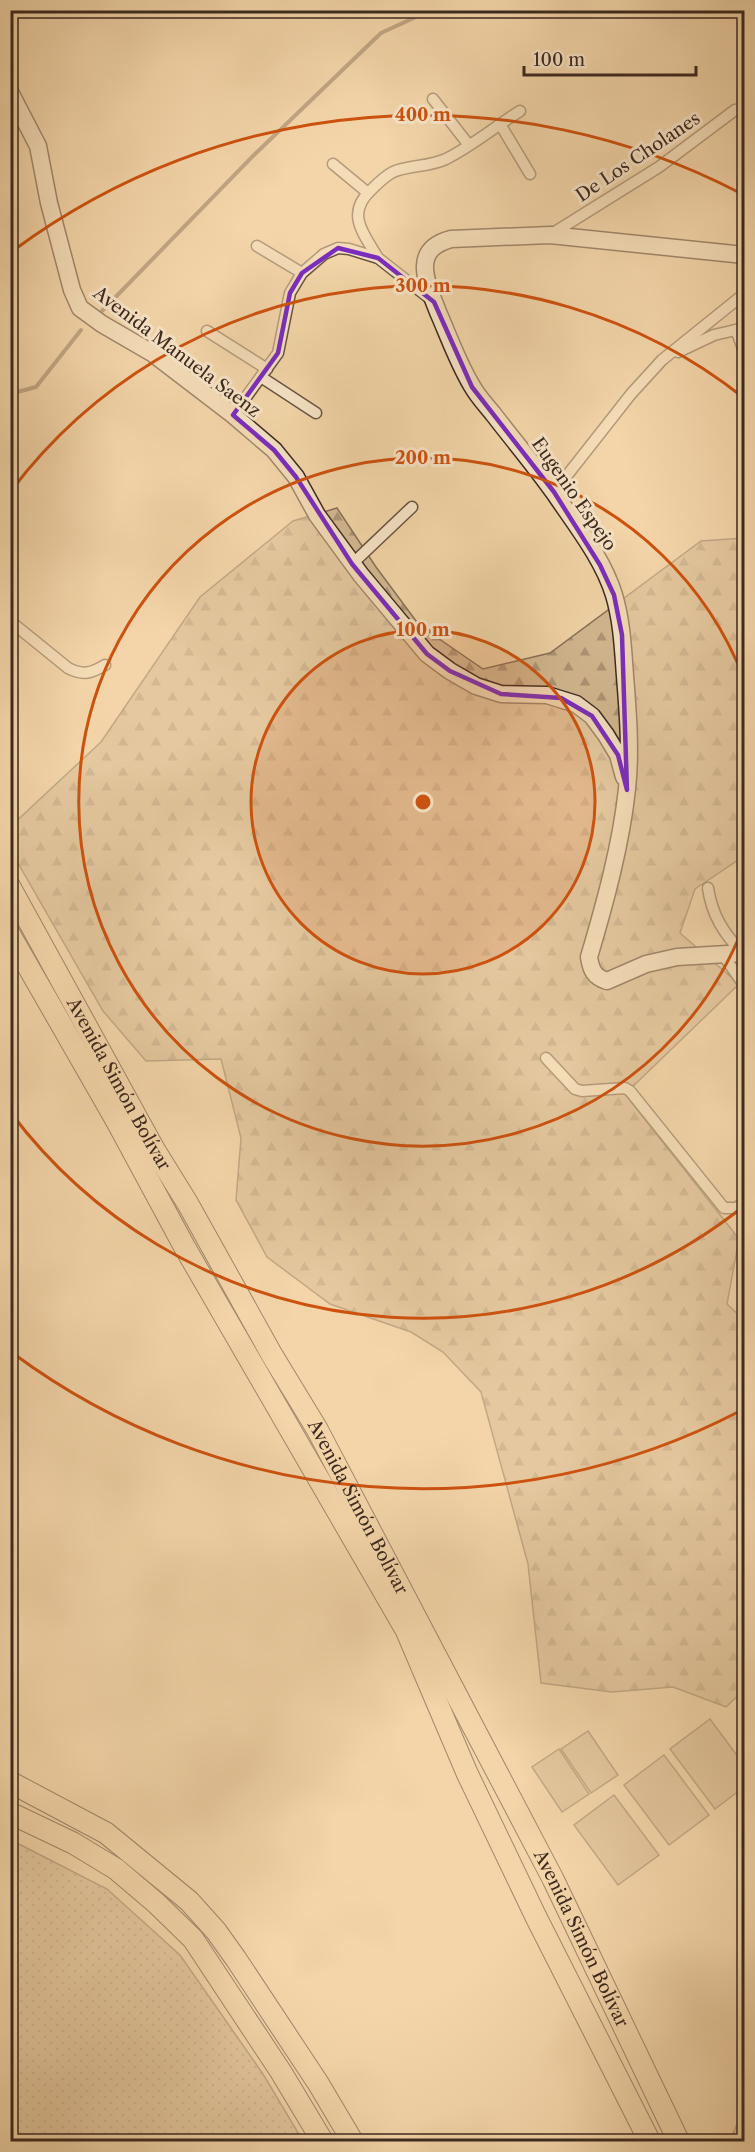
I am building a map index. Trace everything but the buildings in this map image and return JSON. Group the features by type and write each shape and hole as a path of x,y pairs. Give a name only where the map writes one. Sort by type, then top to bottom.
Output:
{"highway":[{"name":"Avenida Simón Bolívar","path":"10,887 154,1149 317,1429 553,1879 679,2142"},
{"name":"Avenida Simón Bolívar","path":"10,935 116,1120 190,1256 406,1630 472,1784 541,1927 650,2142"},
{"path":"10,1782 106,1833 189,1901 216,1931 236,1959 318,2083 353,2142"},
{"path":"10,1813 73,1843 116,1869 193,1939 281,2072 323,2142"}],"street":[{"name":"Avenida Manuela Saenz","path":"10,92 38,146 49,203 72,290 80,308 102,324 152,353 233,415 274,450 296,477 317,515 352,564 427,654 476,686 501,694 548,695 576,704 592,716 618,755 627,790"},
{"path":"433,99 468,144"},
{"name":"De Los Cholanes","path":"550,235 659,167 735,110 744,110"},
{"path":"434,302 378,258 361,231 357,217 360,203 368,193 393,172 433,164 448,158 520,111"},
{"path":"500,124 530,174"},
{"path":"333,164 368,193"},
{"name":"Eugenio Espejo","path":"743,953 667,959 646,964 608,981 598,978 591,970 589,957 612,872 627,790 629,754 627,697 622,635 614,595 600,565 554,492 472,387 457,358 434,302 423,266 426,256 437,243 451,239 550,235 744,255"},
{"path":"257,246 302,273"},
{"path":"233,415 278,353 290,293 302,273 324,254 338,249 349,249 378,258"},
{"path":"554,492 631,394 662,360 744,294"},
{"path":"662,360 714,335 740,329 744,351"},
{"path":"207,331 316,413"},
{"path":"352,564 412,507"},
{"path":"10,621 78,674 93,672 105,665"},
{"path":"708,888 710,904 719,924 743,953"},
{"path":"723,955 744,985"},
{"path":"546,1058 575,1089 582,1091 625,1088 630,1091 724,1208 736,1208 744,1201"}],"highlighted area":[{"path":"338,248 378,258 434,302 472,387 554,492 600,565 614,595 622,635 627,790 618,755 592,716 561,698 501,694 450,671 427,654 352,564 296,477 274,450 233,415 278,353 290,293 302,273"}],"green space":[{"path":"337,508 376,567 419,625 483,669 550,653 701,541 744,538 744,856 695,889 680,933 739,984 625,1094 739,1239 727,1304 744,1320 744,1690 726,1707 673,1687 612,1692 541,1683 528,1564 481,1392 443,1352 411,1332 330,1304 267,1257 236,1200 241,1138 221,1059 146,1061 103,1011 11,851 10,827 101,742 200,597 293,521"},
{"path":"710,1719 744,1765 744,1787 715,1809 670,1749"},
{"path":"588,1731 618,1775 591,1793 561,1749"},
{"path":"559,1749 589,1794 562,1812 532,1767"},
{"path":"664,1755 709,1815 669,1845 624,1785"},
{"path":"614,1795 659,1855 618,1885 574,1825"},
{"path":"11,1840 107,1889 180,1955 263,2074 303,2141 11,2141"},
{"path":"744,2107 744,2141 730,2141"}],"waterway":[{"path":"99,314 255,154 381,33 431,10"},
{"path":"10,394 36,387 81,330"}]}
